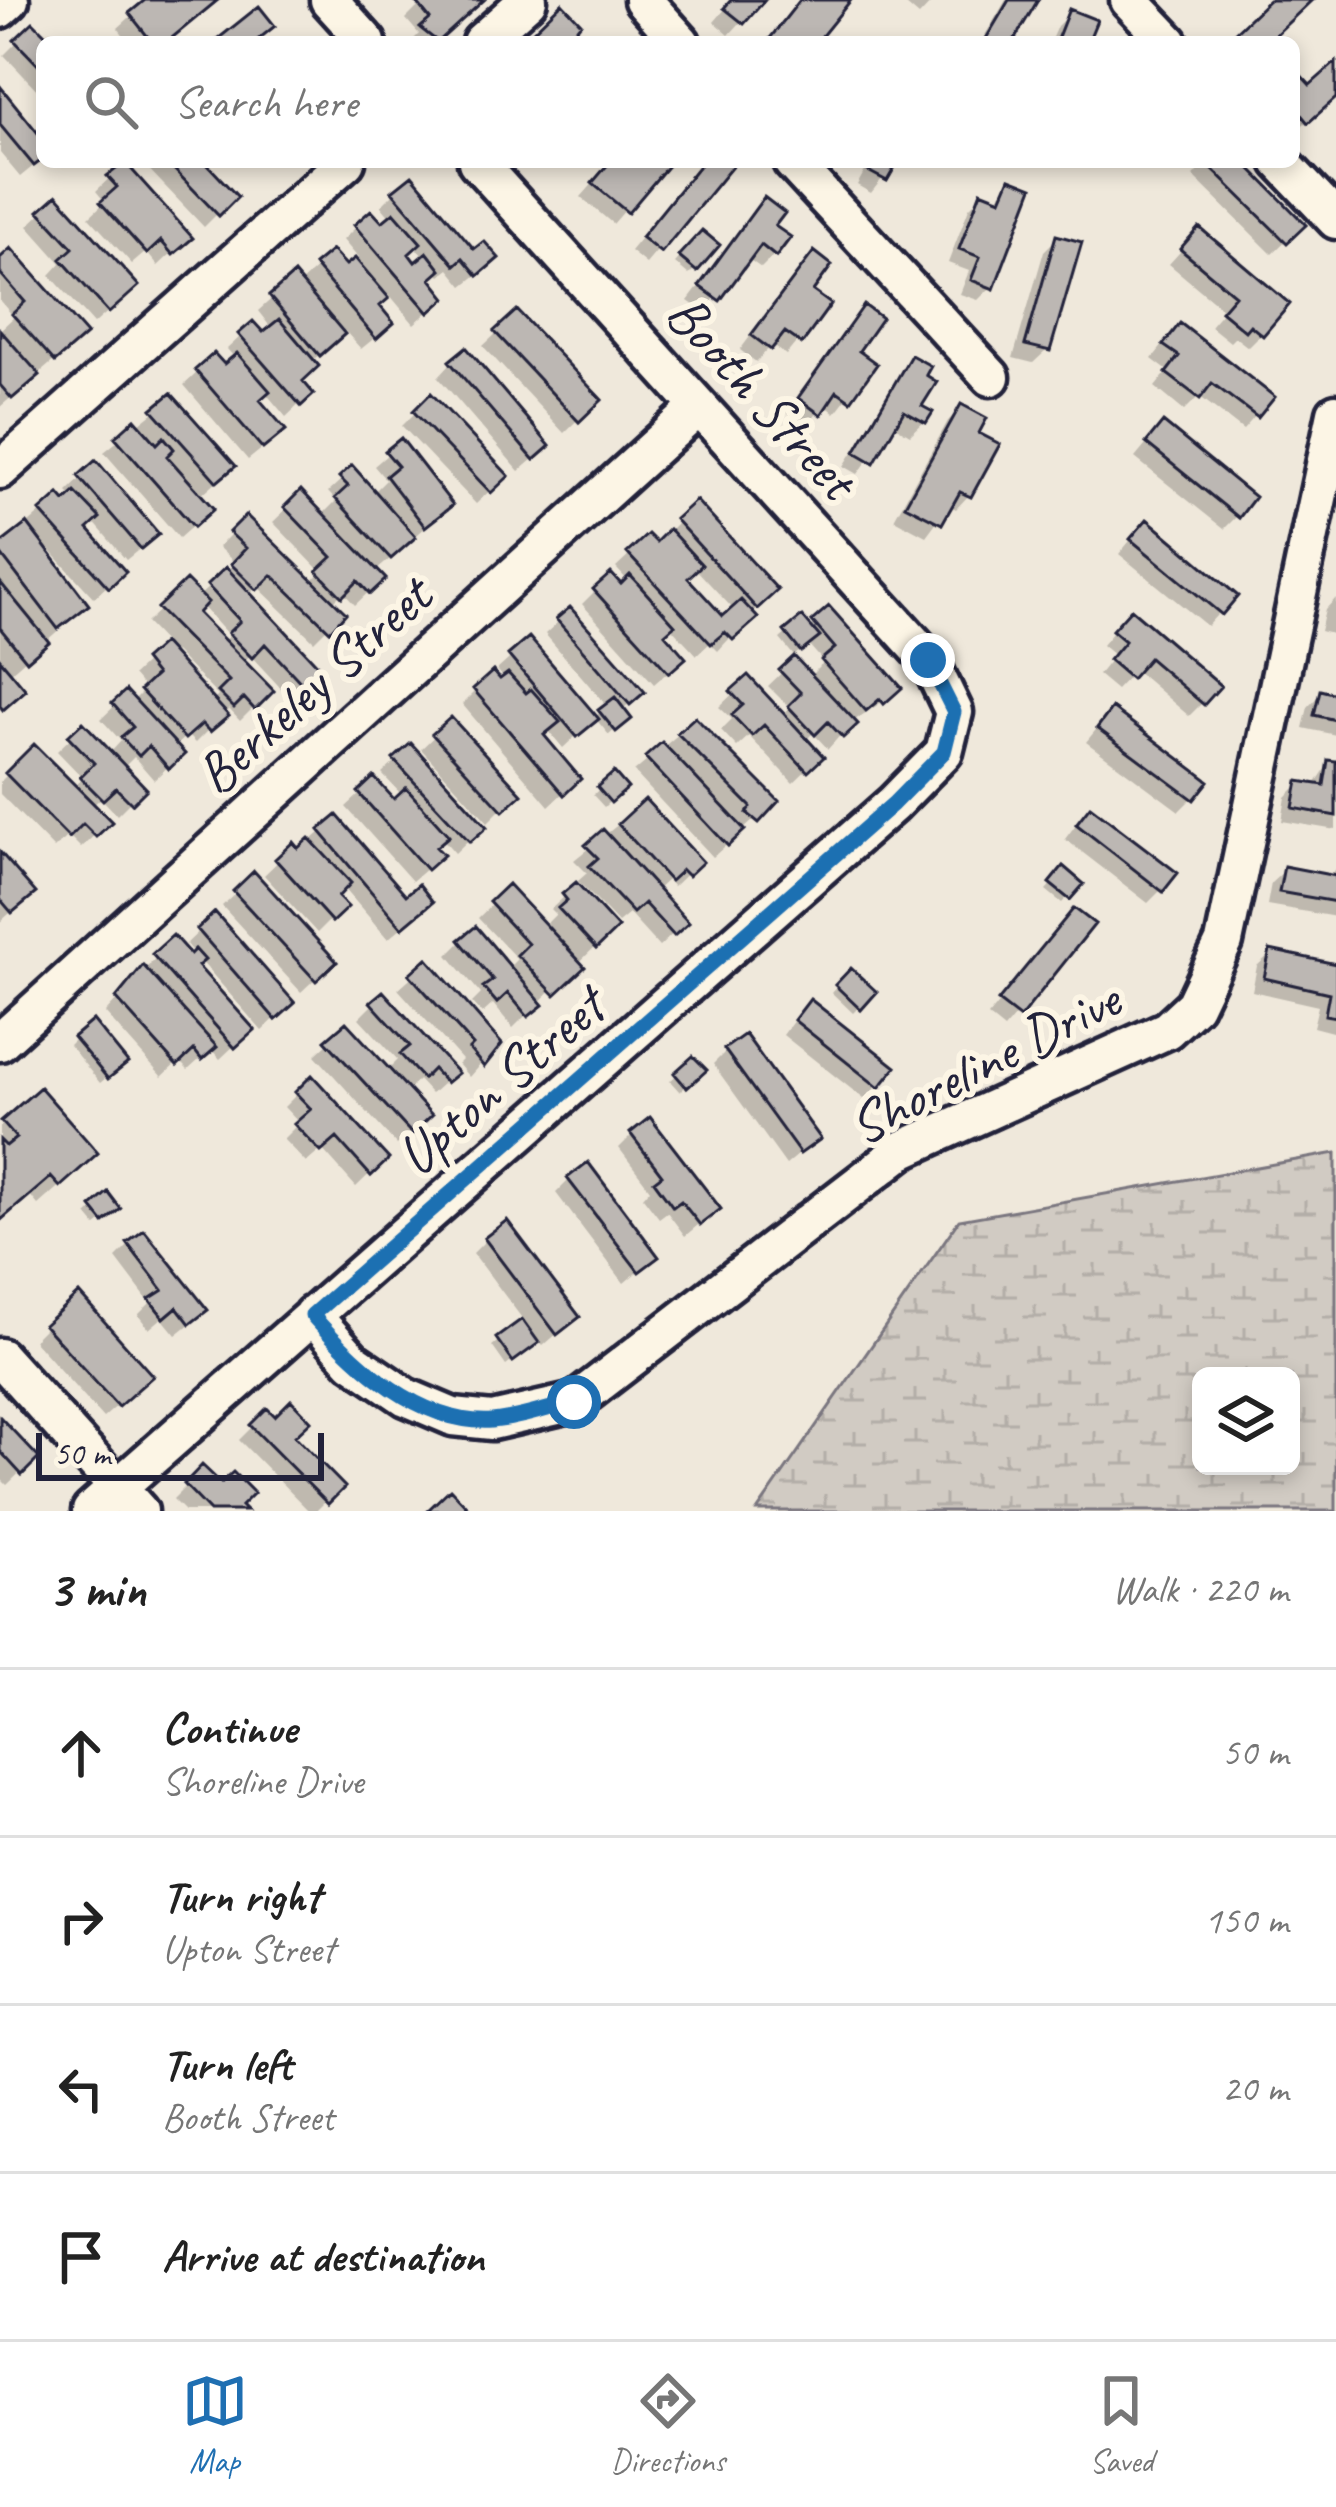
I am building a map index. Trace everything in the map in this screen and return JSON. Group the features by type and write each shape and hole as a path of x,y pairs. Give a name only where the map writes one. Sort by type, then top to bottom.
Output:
{"street":[{"path":"0,9 10,0"},
{"path":"329,0 362,36"},
{"path":"488,36 528,0"},
{"path":"643,0 676,36"},
{"path":"1129,0 1162,36"},
{"path":"0,470 339,168"},
{"name":"Booth Street","path":"482,168 928,660 954,712"},
{"path":"798,168 991,377"},
{"path":"1288,168 1336,220"},
{"name":"Berkeley Street","path":"0,1042 699,407"},
{"name":"Shoreline Drive","path":"312,1315 353,1361 406,1396 453,1417 492,1421 574,1402 904,1149 1167,1030 1194,1005 1224,941 1336,413"},
{"name":"Upton Street","path":"116,1503 312,1315 893,804 944,752 954,712"},
{"path":"0,1357 116,1503"}],"green space":[{"path":"1336,1153 1336,1511 757,1511 959,1220"}],"building":[{"path":"145,0 218,0 174,36 147,36 129,13"},
{"path":"484,0 445,36 430,36 420,28 430,19 417,3"},
{"path":"731,0 765,0 744,24 724,8"},
{"path":"800,0 851,0 822,36 772,36"},
{"path":"1009,0 1038,0 1017,36 988,36"},
{"path":"1269,0 1312,0 1274,36 1231,36"},
{"path":"562,3 581,23 571,36 528,36"},
{"path":"259,6 275,26 262,36 222,36"},
{"path":"1069,9 1097,20 1090,36 1058,36"},
{"path":"33,22 47,36 36,36 36,63 14,40"},
{"path":"1336,62 1336,98 1308,123 1300,113 1300,74 1310,85"},
{"path":"0,86 36,131 36,164 34,166 0,125"},
{"path":"117,168 130,168 193,238 173,255 161,241 147,254 100,202 117,187 107,176"},
{"path":"173,168 211,168 238,197 219,216"},
{"path":"605,168 666,168 628,213 592,183"},
{"path":"697,168 731,168 661,253 641,237"},
{"path":"870,168 895,168 887,181"},
{"path":"1211,168 1250,168 1306,225 1287,243"},
{"path":"412,175 474,249 484,241 499,258 478,276 463,258 455,265 392,191"},
{"path":"1010,178 1033,187 994,289 971,280 980,257 959,249 981,191 1001,199"},
{"path":"57,195 139,286 109,313 61,259 73,248 39,211"},
{"path":"764,197 785,213 775,226 791,237 776,257 761,245 720,301 699,286"},
{"path":"371,210 382,222 394,212 421,243 409,254 415,262 427,252 441,270 431,279 446,298 429,313 354,225"},
{"path":"1199,227 1290,304 1263,336 1250,325 1245,331 1221,311 1235,295 1180,249"},
{"path":"702,230 720,245 697,272 678,256"},
{"path":"1056,235 1082,242 1050,351 1025,345"},
{"path":"11,248 87,334 55,362 12,314 25,302 0,273 0,258"},
{"path":"332,250 346,265 355,258 389,298 380,306 394,323 376,339 314,265"},
{"path":"814,251 832,265 813,291 831,304 802,344 785,332 771,350 751,335"},
{"path":"294,274 345,334 320,356 269,296"},
{"path":"864,305 882,318 859,351 877,364 851,401 837,391 821,415 798,398"},
{"path":"517,310 602,400 579,422 494,331"},
{"path":"279,319 319,366 303,381 314,394 301,406 238,334 253,321 263,332"},
{"path":"1180,323 1275,397 1258,418 1212,383 1200,399 1166,373 1179,356 1163,345"},
{"path":"0,330 40,375 12,399 0,385"},
{"path":"466,347 550,446 534,460 449,361"},
{"path":"214,353 224,364 237,353 270,391 260,400 286,430 263,449 195,370"},
{"path":"911,355 931,366 926,375 937,382 922,406 933,412 926,423 904,411 874,463 855,452"},
{"path":"171,393 236,466 217,482 152,409"},
{"path":"431,393 509,476 491,493 413,411"},
{"path":"961,404 987,418 979,433 1000,444 971,497 960,492 942,524 905,505"},
{"path":"135,419 157,444 164,437 174,449 167,456 214,509 194,527 115,437"},
{"path":"1163,422 1255,497 1239,518 1146,443"},
{"path":"401,438 453,505 425,527 386,476 398,466 385,451"},
{"path":"96,460 159,534 141,549 78,476"},
{"path":"352,465 416,537 391,559 335,498 348,486 339,477"},
{"path":"301,490 386,579 370,594 358,581 342,597 317,571 332,557 284,507"},
{"path":"75,492 100,518 88,529 126,572 109,588 40,511 59,494 65,501"},
{"path":"696,500 778,590 757,609 675,519"},
{"path":"246,515 346,613 330,631 272,575 257,590 231,564 246,548 229,532"},
{"path":"1147,519 1238,596 1222,615 1130,539"},
{"path":"27,523 89,605 58,629 0,553 0,544"},
{"path":"669,529 702,565 688,578 723,616 741,600 758,618 733,640 725,632 711,644 627,553 648,534 656,542"},
{"path":"226,567 324,672 306,688 265,644 252,658 228,633 240,621 207,585"},
{"path":"611,573 621,584 630,575 675,625 665,634 686,658 669,673 593,589"},
{"path":"186,580 208,602 198,613 274,691 255,710 244,698 234,708 218,692 229,681 157,608"},
{"path":"0,582 49,642 27,661 0,628"},
{"path":"829,606 902,688 884,704 880,699 866,711 821,660 835,648 812,621"},
{"path":"570,607 645,692 630,705 556,619"},
{"path":"1131,609 1221,686 1204,705 1149,658 1131,679 1109,660 1125,641 1112,630"},
{"path":"802,616 820,637 801,652 784,631"},
{"path":"529,637 599,719 577,737 508,655"},
{"path":"163,643 229,716 210,732 202,724 185,739 140,690 156,675 144,660"},
{"path":"794,656 858,724 843,738 828,722 815,735 788,706 801,693 779,670"},
{"path":"0,659 26,690 3,710 0,706"},
{"path":"493,671 500,679 508,673 526,693 531,689 560,722 544,735 581,779 564,795 473,689"},
{"path":"748,675 824,757 808,772 764,725 752,736 732,715 743,705 730,691"},
{"path":"126,690 185,754 169,769 149,746 139,756 121,737 133,727 112,703"},
{"path":"1320,690 1336,694 1336,720 1314,715"},
{"path":"615,697 632,719 616,732 598,710"},
{"path":"1112,708 1209,781 1194,800 1097,728"},
{"path":"451,717 522,794 503,811 432,734"},
{"path":"695,717 779,801 759,823 747,813 751,807 677,733"},
{"path":"83,722 147,789 132,804 116,788 103,800 80,777 94,763 68,736"},
{"path":"662,742 745,830 728,846 645,757"},
{"path":"411,743 487,827 470,842 393,759"},
{"path":"34,744 112,822 96,837 83,824 69,838 5,773"},
{"path":"1328,760 1336,761 1336,816 1293,808 1298,781 1324,785"},
{"path":"614,772 628,788 611,803 597,787"},
{"path":"374,777 394,799 406,788 449,836 436,847 444,855 427,870 358,792"},
{"path":"645,799 703,862 688,876 682,870 670,881 618,824"},
{"path":"1090,806 1178,873 1163,892 1076,824"},
{"path":"337,815 406,895 419,884 433,902 402,928 319,830"},
{"path":"603,829 689,923 674,936 644,903 633,913 589,866 598,858 585,845"},
{"path":"309,838 351,883 338,897 348,907 332,922 275,859 293,842 298,848"},
{"path":"0,852 36,893 12,913 0,899"},
{"path":"1063,866 1084,884 1070,900 1049,883"},
{"path":"1284,866 1336,876 1336,902 1279,892"},
{"path":"254,871 337,962 316,981 233,891"},
{"path":"576,882 618,928 596,949 558,908 567,900 562,894"},
{"path":"508,884 585,967 555,995 517,955 528,944 489,902"},
{"path":"1074,908 1095,924 1020,1018 998,1001"},
{"path":"215,912 295,1003 276,1020 197,929"},
{"path":"476,926 543,1005 528,1017 508,993 497,1003 483,987 493,980 459,940"},
{"path":"173,935 190,954 195,949 205,960 198,966 255,1030 235,1048 152,954"},
{"path":"1270,950 1336,964 1336,1017 1325,1015 1329,993 1264,978"},
{"path":"427,958 502,1044 484,1067 469,1049 473,1045 409,974"},
{"path":"143,965 217,1047 202,1060 194,1050 177,1066 116,998"},
{"path":"851,968 877,992 861,1010 835,985"},
{"path":"383,991 458,1073 446,1083 433,1069 423,1079 400,1054 410,1046 370,1002"},
{"path":"810,999 896,1067 879,1088 794,1020"},
{"path":"93,1020 128,1063 108,1079 73,1037"},
{"path":"346,1022 432,1115 412,1134 325,1040"},
{"path":"745,1034 821,1139 800,1154 724,1049"},
{"path":"693,1056 707,1070 687,1088 674,1073"},
{"path":"312,1075 389,1159 371,1176 337,1138 321,1152 294,1124 311,1109 295,1092"},
{"path":"40,1087 98,1153 60,1187 51,1177 0,1221 0,1140 6,1146 16,1138 1,1121"},
{"path":"650,1117 721,1209 700,1225 681,1201 673,1207 654,1181 662,1175 630,1133"},
{"path":"588,1162 659,1257 639,1272 567,1178"},
{"path":"108,1192 121,1209 104,1223 91,1207"},
{"path":"507,1220 580,1317 557,1335 484,1238"},
{"path":"144,1230 208,1310 190,1324 177,1307 164,1318 149,1299 163,1290 127,1243"},
{"path":"79,1293 153,1376 118,1407 44,1325"},
{"path":"522,1319 539,1343 513,1362 496,1338"},
{"path":"291,1400 311,1421 295,1436 345,1487 328,1504 250,1425 267,1408 275,1416"},
{"path":"0,1417 39,1458 22,1475 0,1451"},
{"path":"202,1465 221,1483 233,1472 254,1493 241,1506 246,1511 210,1511 184,1484"},
{"path":"450,1489 471,1511 427,1511"}],"route":[{"path":"574,1402 492,1421 453,1417 406,1396 353,1361 312,1315 893,804 944,752 954,712 928,660"}]}
